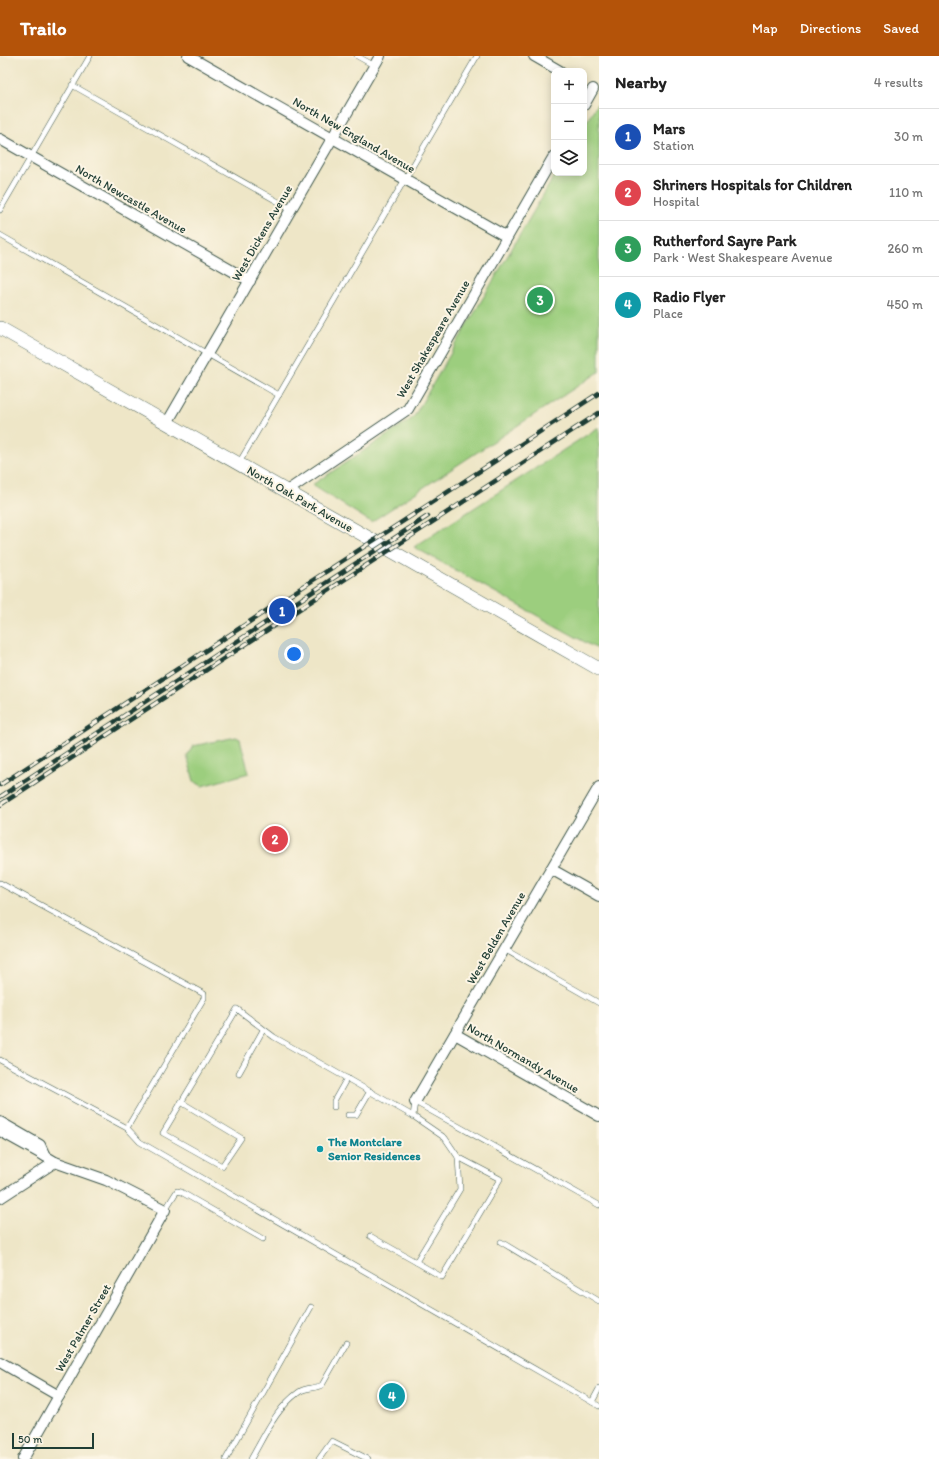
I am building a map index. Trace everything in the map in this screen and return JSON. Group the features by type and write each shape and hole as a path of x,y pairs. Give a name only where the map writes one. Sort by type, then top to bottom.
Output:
{"street":[{"name":"North New England Avenue","path":"188,56 507,237"},
{"name":"West Dickens Avenue","path":"167,423 380,56"},
{"path":"534,56 555,68"},
{"path":"584,104 592,89"},
{"name":"North Newcastle Avenue","path":"0,139 250,281"},
{"name":"West Shakespeare Avenue","path":"287,491 408,409 551,161"},
{"name":"North Oak Park Avenue","path":"0,328 599,669"},
{"name":"West Belden Avenue","path":"415,1102 599,787"},
{"path":"551,869 599,896"},
{"name":"North Normandy Avenue","path":"455,1034 599,1116"},
{"path":"0,1122 40,1145 45,1156"},
{"path":"0,1131 54,1162 106,1180 165,1210"},
{"path":"0,1198 54,1162"},
{"name":"West Palmer Street","path":"23,1459 165,1210"},
{"path":"0,1362 59,1396"}],"lane":[{"path":"0,210 90,56"},
{"path":"358,56 375,66"},
{"path":"239,464 477,56"},
{"path":"72,85 291,209"},
{"path":"0,235 279,395"},
{"path":"0,883 204,994 204,998 127,1128"},
{"path":"504,949 599,1004"},
{"path":"181,1102 241,1138 222,1166 163,1133 181,1102 237,1009 274,1037 414,1116 445,1138 458,1157 500,1179 442,1277 370,1236"},
{"path":"239,1073 263,1030"},
{"path":"0,1060 127,1128 140,1142 599,1406"},
{"path":"334,1107 334,1101 347,1078"},
{"path":"348,1115 356,1115 370,1091"},
{"path":"414,1116 415,1102 599,1205"},
{"path":"416,1262 460,1189 458,1157"},
{"path":"165,1210 173,1195 177,1191 181,1192 263,1239"},
{"path":"501,1242 599,1301"},
{"path":"226,1459 311,1306"},
{"path":"251,1459 279,1411 288,1400 301,1390 316,1389 322,1385 346,1343"},
{"path":"592,1402 599,1389"},
{"path":"319,1459 332,1441 368,1459"}],"green space":[{"path":"597,104 599,105 599,372 371,522 312,485 413,418 554,176 587,176 587,121"},
{"path":"599,427 599,650 414,547"},
{"path":"236,737 240,739 249,773 202,786 194,781 187,756 193,746"}],"railway":[{"path":"0,785 599,393"},
{"path":"0,805 599,413"},
{"path":"0,797 428,516"}],"place":[{"name":"Rutherford Sayre Park","path":"540,300"},
{"name":"Mars","path":"282,611"},
{"name":"Shriners Hospitals for Children","path":"275,839"},
{"name":"The Montclare Senior Residences","path":"320,1149"},
{"name":"Radio Flyer","path":"392,1396"}]}
